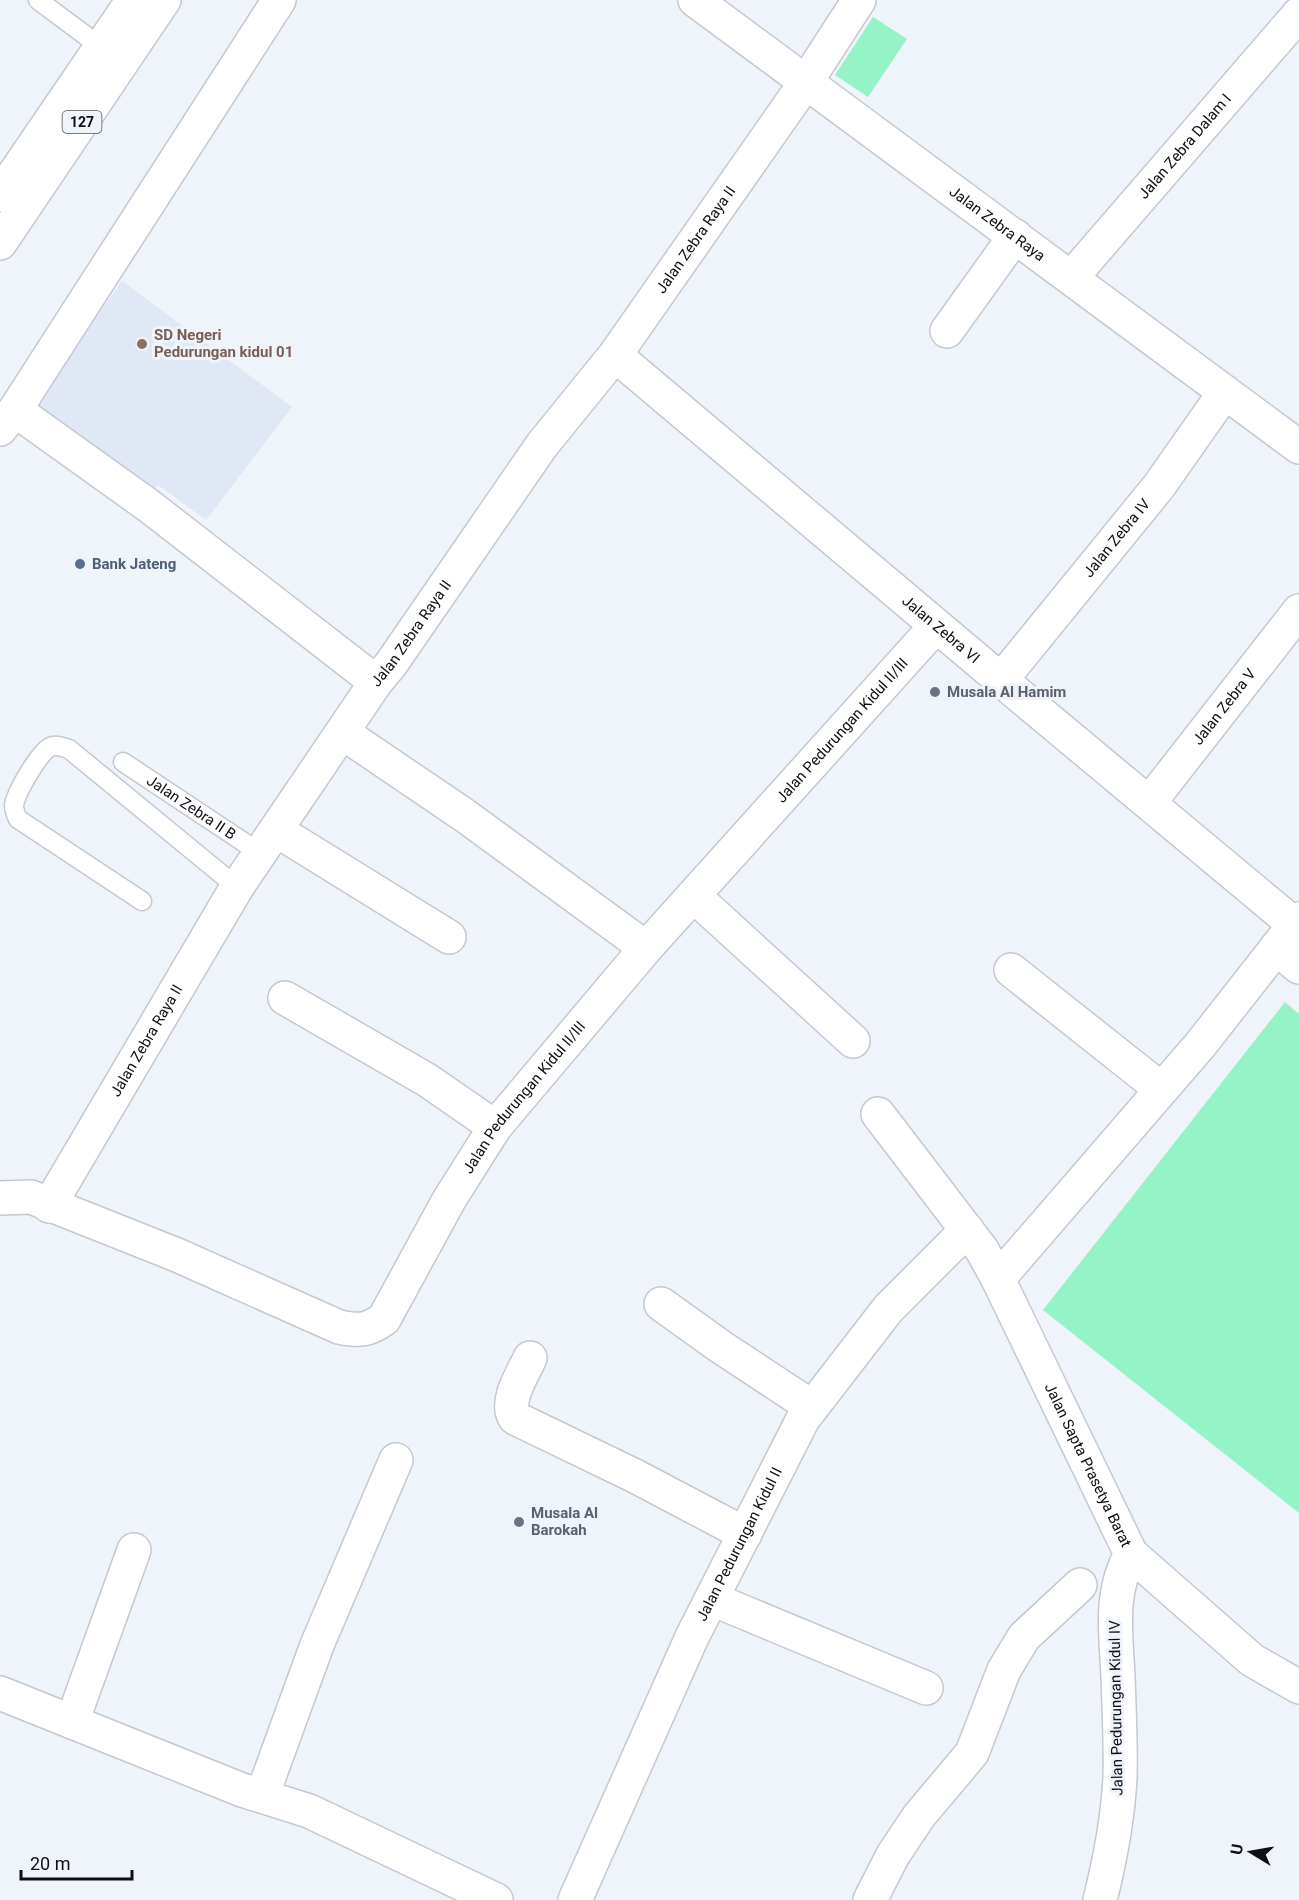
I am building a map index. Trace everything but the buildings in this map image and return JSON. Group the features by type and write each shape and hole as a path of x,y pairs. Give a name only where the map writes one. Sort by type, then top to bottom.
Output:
{"street":[{"name":"127","path":"0,243 18,184 101,47 133,0"},
{"name":"127","path":"18,184 164,0"},
{"path":"279,0 8,419 157,512 376,682"},
{"name":"Jalan Zebra Raya","path":"695,0 1299,447"},
{"name":"Jalan Zebra Raya II","path":"49,1206 237,887 376,682 391,664 542,445 615,355 806,82 859,0"},
{"name":"Jalan Zebra Dalam I","path":"1071,278 1299,14"},
{"path":"947,331 1015,236"},
{"name":"Jalan Zebra VI","path":"615,355 1149,803 1292,940"},
{"name":"Jalan Zebra IV","path":"1001,680 1159,486 1225,392"},
{"name":"Jalan Zebra V","path":"1149,803 1299,611"},
{"name":"Jalan Pedurungan Kidul II/III","path":"49,1206 177,1255 339,1327 372,1328 384,1319 449,1200 495,1127 646,948 936,626"},
{"path":"343,733 473,822 646,948"},
{"path":"268,841 449,937"},
{"path":"694,896 853,1041"},
{"path":"998,1279 1292,940"},
{"path":"1011,970 1161,1089"},
{"path":"285,998 427,1080 495,1127"},
{"name":"Jalan Sapta Prasetya Barat","path":"878,1114 982,1250 1131,1554 1252,1660 1299,1687"},
{"path":"0,1198 31,1197 49,1206"},
{"name":"Jalan Pedurungan Kidul II","path":"575,1900 692,1637 803,1419 888,1309 967,1230"},
{"path":"661,1304 812,1407"},
{"path":"530,1358 511,1401 511,1412 515,1418 635,1476 745,1534"},
{"path":"262,1796 317,1645 396,1460"},
{"path":"72,1722 134,1550"},
{"name":"Jalan Pedurungan Kidul IV","path":"1100,1900 1114,1834 1120,1778 1114,1611 1119,1577 1131,1554"},
{"path":"870,1900 893,1855 919,1816 972,1753 1004,1670 1024,1637 1080,1585"},
{"path":"712,1599 926,1688"},
{"path":"0,1693 262,1796 309,1811 496,1900"}],"lane":[{"path":"38,0 101,47"},
{"path":"142,901 18,819 14,808 17,795 40,755 49,748 56,746 69,749 237,887"},
{"name":"Jalan Zebra II B","path":"123,762 268,841"}],"shaded area":[{"name":"SD Negeri Pedurungan kidul 01","path":"122,281 292,407 206,520 158,485 147,498 28,411"}],"green space":[{"path":"873,17 907,39 868,97 835,75"},
{"path":"1285,1002 1299,1014 1299,1513 1043,1310"}],"place":[{"name":"SD Negeri Pedurungan kidul 01","path":"142,344"},
{"name":"Bank Jateng","path":"80,564"},
{"name":"Musala Al Hamim","path":"935,692"},
{"name":"Musala Al Barokah","path":"519,1522"}]}
